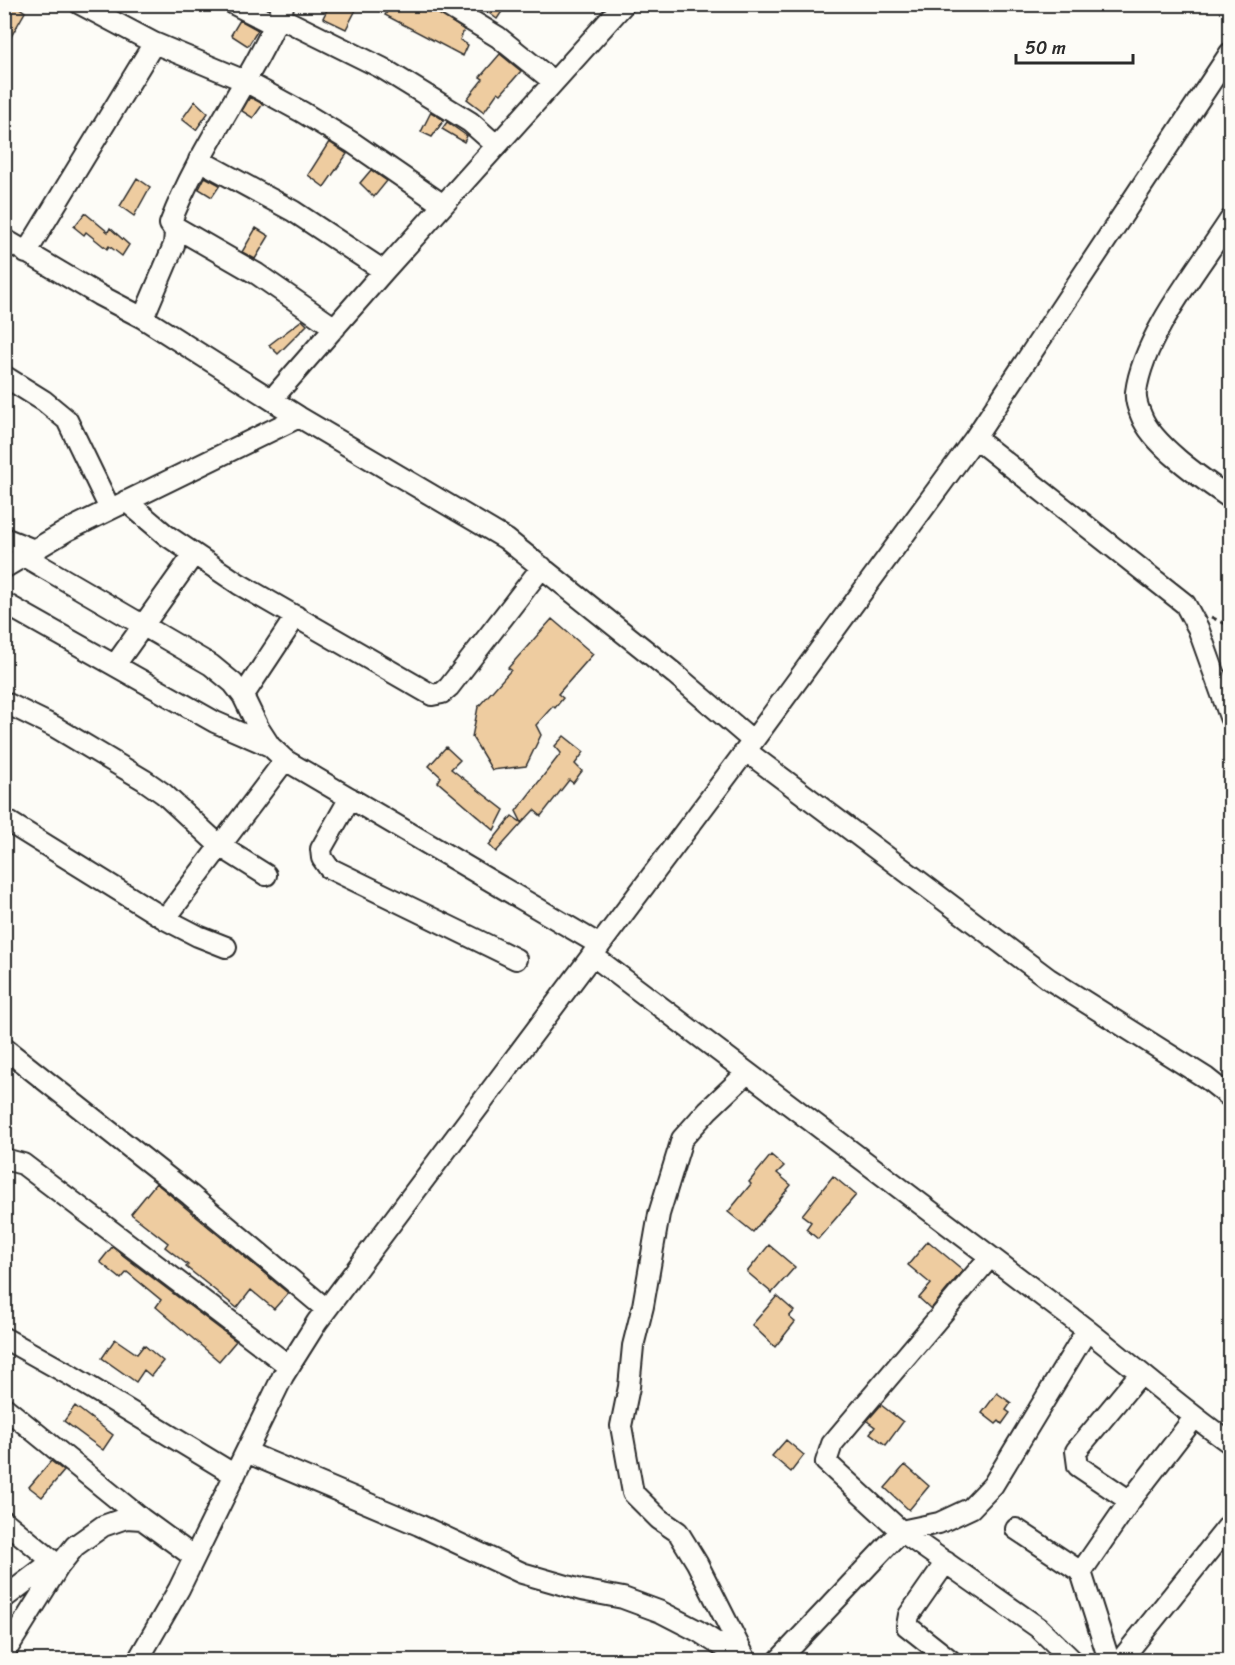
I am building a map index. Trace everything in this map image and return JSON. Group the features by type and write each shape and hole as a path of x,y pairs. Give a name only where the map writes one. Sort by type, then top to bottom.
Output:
{"street":[{"path":"80,4 154,43 245,81 328,127 443,205"},
{"path":"234,4 279,16 382,68 470,122 496,145"},
{"path":"444,4 498,37 554,82"},
{"path":"272,399 554,82 613,8"},
{"path":"170,224 182,192 279,16"},
{"path":"26,253 154,43"},
{"path":"138,1660 179,1589 289,1366 326,1309 750,746 975,438 1230,53"},
{"path":"199,160 293,211 384,271"},
{"path":"1230,220 1158,330 1143,362 1136,394 1141,416 1152,432 1188,469 1230,498"},
{"path":"143,318 174,245 175,232 170,224"},
{"path":"170,224 257,274 335,328"},
{"path":"4,239 143,318 299,417 506,539 666,667 750,746 1049,979 1206,1078 1230,1096"},
{"path":"4,376 44,401 67,420 118,505 239,584 432,695 442,693 543,567"},
{"path":"4,568 118,505 299,417"},
{"path":"975,438 1185,604 1198,628 1230,717"},
{"path":"4,538 142,625 211,665 233,683 243,696 258,729 270,746 285,760 596,950 746,1074 1087,1330 1194,1418 1230,1443"},
{"path":"115,665 194,554"},
{"path":"4,603 215,722 270,746"},
{"path":"243,696 296,616"},
{"path":"4,702 56,727 144,780 164,794 220,846 266,875"},
{"path":"165,919 285,760"},
{"path":"350,798 321,849 322,858 329,868 516,959"},
{"path":"4,819 165,919 226,947"},
{"path":"4,1048 190,1195 326,1309"},
{"path":"745,1660 697,1563 678,1532 659,1519 633,1493 621,1426 629,1387 633,1346 644,1305 659,1214 682,1139 708,1110 746,1074"},
{"path":"4,1159 23,1164 289,1366"},
{"path":"990,1257 832,1444 826,1462 901,1531 1039,1628 1072,1660"},
{"path":"779,1660 901,1531 939,1523 971,1508 986,1493 1087,1330"},
{"path":"4,1338 75,1378 235,1475"},
{"path":"1130,1501 1078,1466 1076,1451 1140,1374"},
{"path":"4,1407 142,1519 194,1557"},
{"path":"1081,1572 1130,1501 1194,1418"},
{"path":"246,1452 419,1525 522,1573 581,1590 623,1598 661,1612 698,1631 745,1660"},
{"path":"4,1598 56,1564 102,1526 126,1518 142,1519"},
{"path":"4,1521 56,1564"},
{"path":"1121,1660 1230,1524"},
{"path":"1016,1528 1081,1572 1109,1660"},
{"path":"946,1563 909,1615 907,1626 950,1660"},
{"path":"4,1654 56,1564"}],"building":[{"path":"4,4 14,4 25,12 4,49"},
{"path":"330,4 359,4 346,29 323,18"},
{"path":"392,4 425,4 464,30 460,40 468,45 463,56 385,15"},
{"path":"477,4 507,4 497,19"},
{"path":"240,20 258,30 248,46 231,35"},
{"path":"500,54 521,71 501,94 498,92 484,112 467,99 483,79 480,77"},
{"path":"250,97 263,104 253,118 242,111"},
{"path":"195,101 208,113 196,130 182,119"},
{"path":"431,112 444,120 432,137 421,132"},
{"path":"447,122 467,136 464,142 442,129"},
{"path":"329,142 347,154 324,187 308,175"},
{"path":"371,170 387,181 374,197 360,183"},
{"path":"205,177 220,185 212,197 199,189"},
{"path":"137,178 150,187 134,216 120,206"},
{"path":"85,213 108,232 110,228 129,245 122,256 109,246 107,249 86,232 84,235 74,227"},
{"path":"256,228 269,236 255,259 242,252"},
{"path":"302,320 307,325 278,354 269,345"},
{"path":"552,619 593,654 558,694 563,698 555,708 553,706 536,725 541,735 526,766 492,770 472,737 478,707 511,670 508,668"},
{"path":"564,736 584,752 575,764 582,771 573,783 569,780 541,816 534,810 522,823 516,811 561,753 555,746"},
{"path":"446,747 460,760 451,769 504,810 494,830 438,782 441,777 429,766"},
{"path":"512,816 522,823 496,852 489,845"},
{"path":"771,1155 784,1166 777,1173 791,1185 753,1232 728,1212"},
{"path":"833,1176 856,1195 818,1239 806,1229 811,1222 802,1215"},
{"path":"156,1183 288,1293 274,1309 251,1290 237,1308 186,1267 188,1265 165,1247 168,1243 131,1214"},
{"path":"928,1241 963,1270 931,1309 919,1298 931,1284 908,1265"},
{"path":"769,1245 795,1267 772,1293 747,1272"},
{"path":"112,1247 236,1341 219,1361 156,1307 161,1300 127,1272 121,1279 100,1262"},
{"path":"777,1296 794,1311 789,1317 795,1322 775,1347 752,1325"},
{"path":"115,1339 137,1354 144,1345 163,1361 151,1376 144,1370 136,1382 102,1358"},
{"path":"997,1393 1011,1403 1006,1410 1010,1413 1002,1424 999,1421 996,1424 982,1413"},
{"path":"881,1405 903,1422 886,1445 870,1433 875,1427 867,1421"},
{"path":"75,1406 113,1435 103,1450 64,1421"},
{"path":"786,1440 804,1455 791,1472 772,1456"},
{"path":"51,1461 64,1471 42,1497 29,1487"},
{"path":"905,1465 929,1486 909,1510 885,1488"}]}
